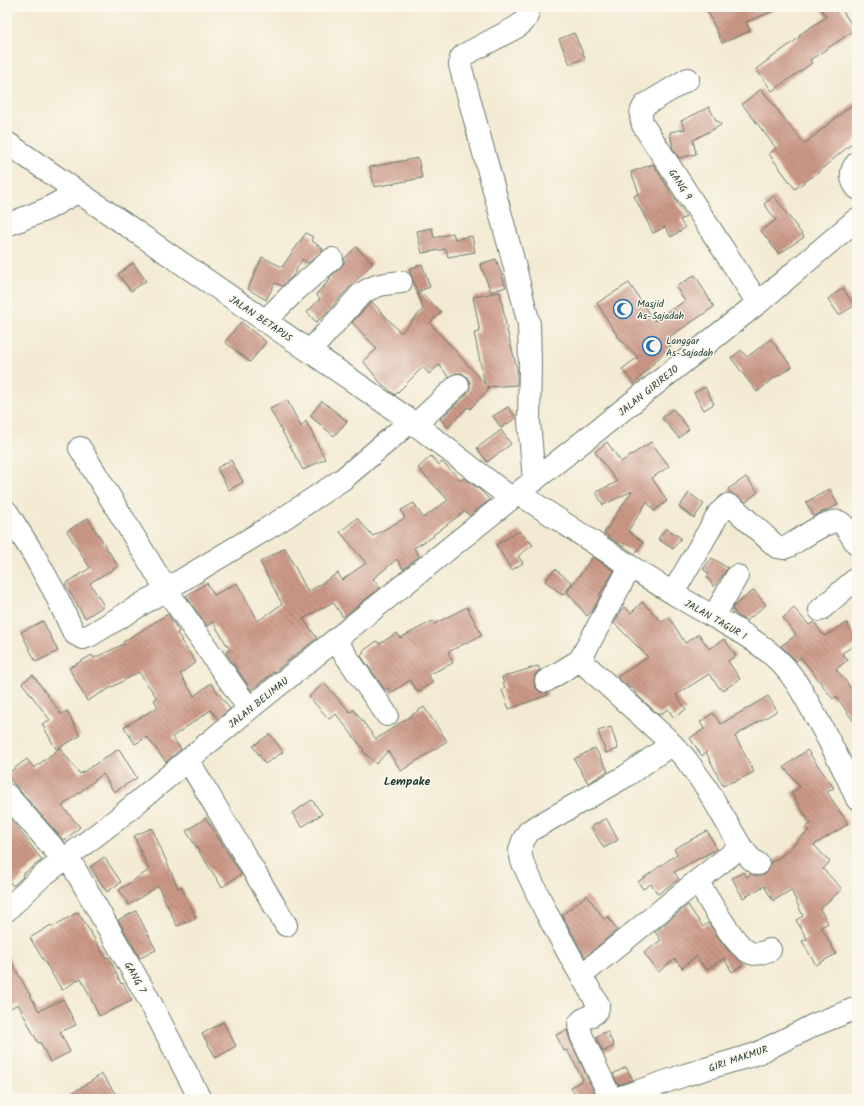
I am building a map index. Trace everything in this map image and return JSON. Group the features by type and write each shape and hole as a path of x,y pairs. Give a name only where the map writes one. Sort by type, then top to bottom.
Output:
{"street":[{"path":"521,491 528,421 530,364 529,324 460,65 461,58 464,55 523,23 527,18 529,7"},
{"name":"GANG 9","path":"688,79 645,105 640,116 643,124 758,303"},
{"name":"JALAN BETAPUS","path":"7,143 413,423 521,491"},
{"path":"857,163 854,166 851,176 852,182 857,188"},
{"path":"7,225 47,209 77,192"},
{"name":"JALAN GIRIREJO","path":"521,491 758,303 857,219"},
{"path":"265,321 296,290 332,260"},
{"path":"310,351 360,295 368,289 378,285 401,282"},
{"path":"7,512 34,555 54,591 73,631 79,637 83,638 89,636 278,522 343,479 458,385"},
{"path":"80,448 166,589 249,709"},
{"name":"JALAN TAGUR 1","path":"521,491 630,567 757,642 783,665 797,683 824,732 857,799"},
{"name":"JALAN BELIMAU","path":"8,907 41,878 116,820 334,640 521,491"},
{"path":"673,593 719,513 728,505 735,508 777,547 783,548 789,546 830,522 839,521 843,524 857,544"},
{"path":"546,681 580,660 630,567"},
{"path":"712,616 737,576"},
{"path":"820,610 857,578"},
{"path":"334,640 387,715"},
{"path":"580,660 672,744 685,758 706,787 741,846 751,859 758,864"},
{"path":"611,1099 579,1027 581,1022 599,1008 595,998 546,912 522,861 520,850 528,831 626,776 672,744"},
{"path":"188,760 286,925"},
{"name":"GANG 7","path":"7,795 66,859 148,998 200,1099"},
{"path":"582,975 697,880 741,846"},
{"path":"697,880 736,941 745,950 757,954 770,950"},
{"name":"GIRI MAKMUR","path":"616,1099 685,1075 756,1054 814,1025 857,1008"}],"building":[{"path":"706,7 781,8 746,22 750,31 722,43"},
{"path":"820,7 840,7 855,30 810,60 812,63 772,91 756,69 800,37 799,35 826,17"},
{"path":"574,33 585,58 570,64 559,39"},
{"path":"761,89 804,144 857,101 857,139 817,173 795,189 769,154 776,148 742,104"},
{"path":"709,107 717,122 720,122 721,125 693,140 696,154 679,158 673,149 670,132 685,129 681,121"},
{"path":"418,158 422,178 374,187 370,167"},
{"path":"653,164 686,217 680,220 685,228 671,237 665,227 653,233 634,196 639,193 631,172"},
{"path":"774,196 804,237 779,254 761,231 776,220 764,204"},
{"path":"432,228 434,238 453,233 455,239 472,236 475,252 448,257 446,249 422,253 417,231"},
{"path":"306,233 313,237 311,240 323,249 321,252 308,263 302,259 293,276 282,286 275,283 266,300 248,289 262,257 282,267"},
{"path":"356,247 373,263 322,318 316,322 307,312 320,299 316,294 331,279 329,278 340,268 344,263 344,259"},
{"path":"496,259 506,287 491,292 480,264"},
{"path":"133,263 146,281 131,291 118,274"},
{"path":"422,264 430,287 419,291 441,312 430,323 485,384 474,333 480,332 473,297 500,292 507,330 517,369 517,385 487,387 489,389 470,409 468,407 448,427 440,419 467,394 470,388 470,382 467,377 462,373 456,373 449,377 439,365 429,374 423,367 395,395 379,381 363,361 377,349 352,322 372,302 401,333 423,309 409,269"},
{"path":"695,275 714,307 668,338 673,343 634,384 622,369 638,357 618,337 597,303 629,283 654,321 685,301 676,287"},
{"path":"843,288 854,306 839,315 828,299"},
{"path":"241,322 266,342 250,362 225,342"},
{"path":"771,339 792,367 771,380 757,392 731,358 741,350 747,357"},
{"path":"705,387 714,404 704,410 694,393"},
{"path":"287,400 301,427 306,421 325,459 303,470 270,409"},
{"path":"322,401 347,421 334,436 310,416"},
{"path":"508,407 516,418 501,428 493,416"},
{"path":"673,409 689,429 679,438 662,418"},
{"path":"501,430 511,444 487,462 477,448"},
{"path":"607,442 621,462 651,442 669,466 652,478 667,501 654,511 647,502 628,531 643,542 635,554 604,533 632,491 603,505 596,492 617,482 595,452"},
{"path":"431,456 439,465 442,462 461,480 464,478 490,500 470,516 465,511 433,535 434,536 414,548 419,556 403,569 397,559 373,579 380,588 343,617 333,602 303,619 317,638 251,690 226,653 230,650 213,622 207,626 186,596 207,583 214,595 237,583 258,621 282,604 260,562 285,548 308,592 338,573 342,580 366,563 340,532 357,518 373,536 405,518 401,510 414,503 423,518 448,500 418,468"},
{"path":"231,460 243,482 229,490 217,468"},
{"path":"746,477 758,492 746,502 732,494 728,489"},
{"path":"830,489 838,505 814,516 806,502"},
{"path":"689,493 704,504 694,518 679,507"},
{"path":"88,518 118,566 90,583 104,606 85,618 65,584 90,568 67,531"},
{"path":"666,528 681,538 673,549 658,539"},
{"path":"519,531 533,545 518,556 523,563 512,570 496,545"},
{"path":"593,557 614,571 599,595 600,597 592,611 587,616 567,592"},
{"path":"712,558 728,568 714,587 707,577 709,574 703,569"},
{"path":"555,569 572,583 563,595 545,581"},
{"path":"754,590 766,605 746,621 738,616 732,609"},
{"path":"642,602 662,622 669,617 685,643 699,634 709,649 724,639 736,656 728,661 740,679 722,691 709,674 676,695 686,709 674,718 668,709 659,715 637,695 632,687 629,688 617,677 648,657 614,623 624,607 631,613"},
{"path":"467,607 482,635 448,652 453,663 428,675 433,682 418,692 410,680 391,693 388,688 385,690 361,656 364,653 363,651 377,641 379,644 397,633 400,638 433,621 434,624"},
{"path":"794,608 809,625 814,622 824,636 847,623 857,640 857,644 842,653 848,660 836,669 857,695 857,726 836,696 833,699 801,657 796,661 781,646 796,635 783,618"},
{"path":"168,614 179,632 177,633 182,640 181,641 196,662 180,674 194,696 211,683 230,709 218,719 211,710 172,737 181,749 166,762 147,737 135,744 124,727 158,707 154,700 157,698 139,672 87,701 69,668 92,655 94,658 124,644 123,642"},
{"path":"43,621 58,651 36,662 21,632"},
{"path":"538,666 540,670 535,675 535,687 540,692 547,693 548,695 509,709 502,690 505,688 502,677"},
{"path":"33,675 61,714 67,711 80,736 56,749 42,724 50,720 22,683"},
{"path":"324,683 350,712 354,710 376,739 424,707 447,741 401,771 388,751 376,764 363,751 364,750 336,714 329,719 309,697"},
{"path":"768,696 777,711 735,736 754,772 723,786 706,752 702,756 690,738 704,729 700,722 713,713 721,724"},
{"path":"611,727 618,749 606,753 598,731"},
{"path":"270,734 283,752 265,764 253,746"},
{"path":"60,748 80,774 119,749 137,778 114,792 103,774 62,806 80,827 64,841 7,776 7,774 27,759 34,768"},
{"path":"595,748 608,771 588,783 574,759"},
{"path":"807,750 834,788 827,792 848,824 814,845 830,862 823,869 842,889 820,909 828,923 821,927 836,954 816,965 802,941 807,939 796,920 803,916 791,890 773,901 764,886 743,898 732,878 744,872 747,877 751,874 757,876 764,875 768,871 770,863 783,855 809,830 806,827 811,824 791,793 800,787 784,767"},
{"path":"312,800 322,814 302,827 292,813"},
{"path":"7,814 42,860 22,875 23,877 13,886 7,878"},
{"path":"206,818 241,874 222,887 186,831"},
{"path":"606,818 618,840 604,848 591,827"},
{"path":"152,828 178,888 181,886 196,918 177,926 158,886 129,905 119,890 149,870 134,836"},
{"path":"707,831 717,849 674,872 679,879 658,894 651,884 643,889 638,882 677,854 674,849"},
{"path":"104,857 121,882 107,892 90,867"},
{"path":"587,895 604,919 608,916 617,930 585,957 562,915"},
{"path":"688,905 703,927 708,923 727,949 743,965 732,972 724,958 706,970 696,956 682,968 675,959 658,972 644,953 661,940 655,932"},
{"path":"136,911 156,950 140,958 118,920"},
{"path":"78,912 106,958 109,957 121,984 123,983 132,1001 99,1016 81,978 62,990 30,938 51,925 52,927"},
{"path":"7,954 39,1011 63,999 76,1025 60,1032 70,1052 50,1062 40,1042 38,1043 18,1004 7,1010"},
{"path":"223,1022 236,1046 216,1058 202,1034"},
{"path":"567,1030 570,1040 597,1099 578,1099 571,1087 583,1080 567,1050 564,1051 556,1035"},
{"path":"607,1031 614,1046 603,1052 596,1037"},
{"path":"626,1067 633,1080 618,1085 613,1074"},
{"path":"102,1074 119,1099 63,1099"}],"place":[{"name":"Masjid As-Sajadah","path":"623,309"},
{"name":"Langgar As-Sajadah","path":"652,346"}],"district":[{"name":"Lempake","path":"407,781"}]}
